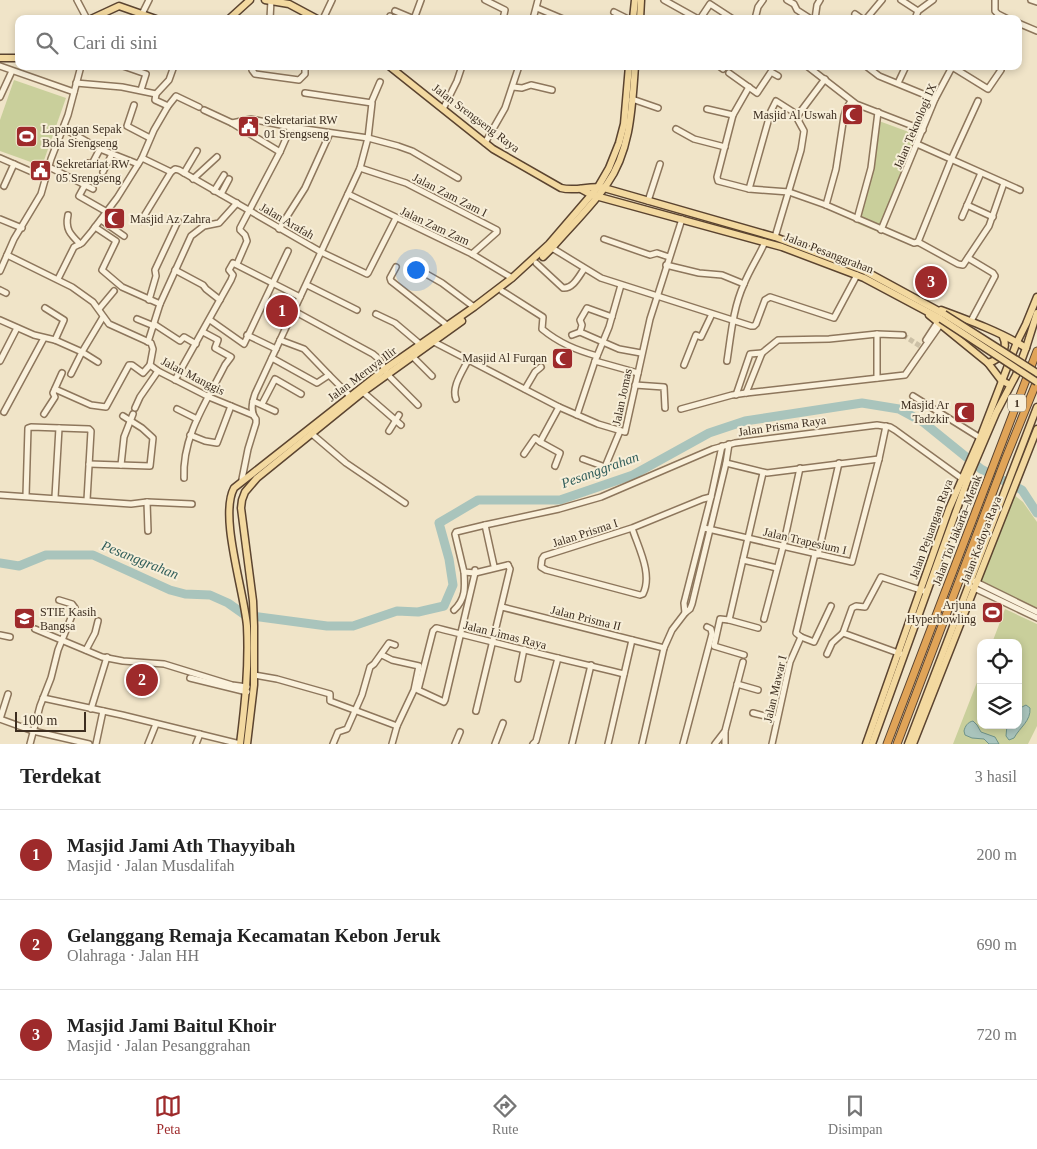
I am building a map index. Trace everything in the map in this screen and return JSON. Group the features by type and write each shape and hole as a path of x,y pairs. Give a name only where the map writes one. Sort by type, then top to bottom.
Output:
{"highway":[{"name":"Jalan Tol Jakarta–Merak","path":"887,744 1037,351"},
{"name":"Jalan Tol Jakarta–Merak","path":"897,744 992,493 1037,381"}],"main road":[{"path":"233,15 247,0"},
{"path":"265,0 289,4 310,15"},
{"path":"633,15 635,0"},
{"path":"640,15 641,0"},
{"path":"97,15 120,3 142,14"},
{"path":"0,58 15,58"},
{"name":"Jalan Srengseng Raya","path":"399,70 485,143 518,164 557,186 568,190 601,187"},
{"name":"Jalan Meruya Ilir","path":"601,187 622,133 630,70"},
{"name":"Jalan Meruya Ilir","path":"247,744 252,672 250,626 253,604 242,520 242,500 245,492 257,478 312,434 350,396 512,278 544,250 594,196 615,169 628,132 636,70"},
{"path":"615,169 614,182 620,193"},
{"name":"Jalan Pesanggrahan","path":"601,187 775,237 834,263 925,310 1037,381"},
{"name":"Jalan Srengseng Raya","path":"581,189 594,196"},
{"name":"Jalan Meruya Ilir","path":"250,626 244,604 230,527 229,504 234,488 242,480 363,392 386,368 413,357 502,291 552,248 589,206 594,196"},
{"name":"Jalan Pesanggrahan","path":"594,196 865,271 932,307 940,320 1037,374"},
{"path":"589,206 609,199"},
{"path":"660,213 662,205"},
{"name":"Jalan Pejuangan Raya","path":"866,744 901,655 964,480 982,439 1001,380 1037,297"},
{"path":"932,307 971,321 1026,348"},
{"name":"Jalan Pejuangan Raya","path":"982,439 1010,385 1026,348 1037,313"},
{"path":"940,320 988,363 1001,380 1010,385"},
{"path":"988,363 1001,355 1005,346 1003,337"},
{"name":"Jalan Kedoya Raya","path":"913,744 1017,469 1027,433 1037,407"},
{"name":"Jalan Kedoya Raya","path":"1017,469 1037,429"},
{"path":"236,558 239,553 243,552 246,554"},
{"name":"Jalan Kedoya Raya","path":"908,744 973,584"},
{"name":"Jalan Pejuangan Raya","path":"872,744 901,655"},
{"name":"Jalan Meruya Ilir","path":"240,744 247,690 252,672"}],"street":[{"path":"77,0 86,15"},
{"path":"142,14 148,0"},
{"path":"270,15 271,0"},
{"path":"325,15 332,0"},
{"path":"415,15 421,0"},
{"path":"485,0 505,10 504,15"},
{"path":"535,15 538,0"},
{"path":"664,0 692,15"},
{"path":"756,15 758,7 763,0"},
{"path":"787,0 805,15"},
{"path":"816,15 820,0"},
{"path":"869,15 882,0"},
{"path":"901,0 918,11"},
{"path":"910,6 913,0"},
{"path":"916,15 918,11 933,0"},
{"path":"996,0 995,11 1000,15"},
{"path":"1032,0 1037,2"},
{"path":"702,15 710,2 728,15"},
{"path":"536,8 553,15"},
{"path":"395,10 406,15"},
{"path":"302,15 303,11"},
{"path":"614,12 620,15"},
{"path":"1022,25 1037,32"},
{"path":"0,66 74,92"},
{"path":"0,271 41,194 80,70"},
{"path":"134,70 146,74 141,90"},
{"path":"168,106 155,100 156,94 169,80 173,70"},
{"path":"252,70 255,74 298,80 305,74 305,70"},
{"path":"443,109 457,81 460,70"},
{"path":"485,143 500,118 518,70"},
{"path":"813,70 851,101 923,130"},
{"path":"871,70 879,76 935,99"},
{"path":"898,83 904,70"},
{"name":"Jalan Teknologi IX","path":"881,230 935,99 951,70"},
{"name":"Jalan Teknologi IX","path":"955,70 988,90 1001,70"},
{"path":"0,97 12,71"},
{"path":"729,73 757,93 771,72 778,76"},
{"path":"775,237 801,150 804,131 798,120 798,115 825,79"},
{"path":"242,480 248,449 256,423 253,415 253,401 360,168 368,138 373,105 371,103 380,82"},
{"path":"76,83 141,90 156,94"},
{"path":"513,86 522,88 531,85 552,90"},
{"path":"749,87 733,115 717,177 718,181 749,189 789,192 826,205 914,243 918,242 961,265 968,258 989,226 1004,183"},
{"path":"306,93 371,103"},
{"path":"58,279 74,247 80,244 101,220 142,158 149,140 168,106 177,95 232,123 280,152"},
{"path":"632,99 658,108"},
{"path":"749,189 768,119 776,101 798,115"},
{"path":"826,205 836,169 844,116 851,101"},
{"path":"918,242 951,160 978,101"},
{"path":"134,105 127,126 149,140"},
{"path":"706,108 733,115"},
{"path":"857,219 871,168 878,112"},
{"path":"232,123 251,119 368,138 412,151 458,178"},
{"path":"175,380 210,320 233,275 229,270 247,241 239,229 280,152 291,127"},
{"path":"63,128 100,149 138,164"},
{"path":"676,129 694,139 725,148"},
{"path":"279,229 305,188 330,133"},
{"path":"917,144 1020,190"},
{"path":"87,162 92,164 100,149"},
{"path":"184,173 197,151"},
{"path":"103,172 112,154"},
{"path":"193,178 217,157"},
{"path":"0,158 46,178"},
{"name":"Jalan Arafah","path":"142,158 171,172 176,169 184,173 279,229 321,252 368,274 396,218"},
{"path":"4,186 14,164"},
{"path":"648,201 660,164"},
{"path":"49,167 93,189"},
{"name":"Jalan Zam Zam I","path":"360,168 406,183 497,230 472,254"},
{"path":"141,221 171,172"},
{"path":"962,217 981,173"},
{"path":"214,191 224,175"},
{"path":"221,194 229,179"},
{"path":"85,185 79,196 107,212"},
{"name":"Jalan Zam Zam","path":"348,194 472,254 512,278"},
{"path":"7,255 58,279 83,295 112,326 148,342 160,304 194,233 204,226 219,223 237,204"},
{"path":"968,205 993,217"},
{"path":"68,214 66,222 69,233 80,244"},
{"path":"0,219 22,228"},
{"name":"Jalan Jomas","path":"434,342 559,407 626,432 642,353 657,295 682,219"},
{"path":"101,220 124,236"},
{"path":"148,300 156,278 155,270 178,221"},
{"path":"95,227 116,241 102,270 118,284 148,300 160,304"},
{"path":"604,239 650,256 657,253 669,257"},
{"path":"726,361 737,302 765,242"},
{"path":"552,248 601,278 733,321 754,326 764,300 770,297 834,318 857,275"},
{"path":"240,350 288,252"},
{"path":"968,258 993,272 994,275 971,321"},
{"path":"235,263 300,297"},
{"path":"536,263 563,288 570,287 584,268"},
{"path":"666,265 699,273 722,275 744,284"},
{"path":"396,267 390,278 391,281 448,326"},
{"path":"175,270 204,285 206,289 220,300"},
{"path":"421,271 442,283 474,307"},
{"path":"306,285 358,310"},
{"path":"577,415 612,317 621,285"},
{"path":"0,290 6,293"},
{"path":"98,309 114,291"},
{"path":"502,291 543,317 542,329 554,339 596,359 638,373"},
{"path":"44,308 64,320 55,340"},
{"path":"580,332 582,325 580,321 587,308 612,317"},
{"path":"294,310 372,354 418,405"},
{"path":"376,314 395,323 421,345"},
{"path":"684,365 696,335 702,337 712,314"},
{"path":"71,374 103,317"},
{"path":"137,319 154,325 180,341 184,337 196,344"},
{"path":"0,320 44,338 55,340 82,352 98,362"},
{"path":"210,320 244,344"},
{"path":"681,409 736,394 905,375 940,320"},
{"path":"0,361 17,328"},
{"path":"184,478 186,451 190,435 231,357 215,348 218,340 203,332"},
{"path":"572,335 580,332 623,350 642,353"},
{"path":"877,334 877,378"},
{"path":"746,393 762,353 778,340 829,339 877,334 903,335"},
{"path":"247,335 276,349"},
{"path":"4,412 44,338"},
{"path":"280,340 304,349 350,396"},
{"name":"Jalan Manggis","path":"148,342 153,347 150,365 158,371 209,397 253,415"},
{"path":"736,394 750,354 762,353"},
{"path":"413,357 432,376"},
{"path":"272,358 317,383 329,375"},
{"path":"456,399 454,396 456,388 468,360"},
{"path":"55,389 91,405 106,407 129,365 143,373 150,365"},
{"path":"525,389 535,372 541,367"},
{"path":"121,465 124,439 133,414 140,397 158,371"},
{"path":"44,414 55,397 53,394 62,373"},
{"path":"262,404 275,379 301,394"},
{"path":"635,385 664,387 665,408"},
{"path":"363,392 398,418 401,425"},
{"path":"913,396 982,439"},
{"path":"253,401 275,411"},
{"path":"190,435 217,443 231,406"},
{"path":"540,442 559,407"},
{"path":"177,409 197,419"},
{"path":"123,416 133,414"},
{"path":"89,464 150,466 153,438 133,414"},
{"path":"389,431 398,418"},
{"name":"Jalan Prisma Raya","path":"642,744 664,648 669,634 692,604 729,444 802,433 877,425 886,426"},
{"path":"886,426 895,430 964,480"},
{"name":"Jalan Trapesium I","path":"704,528 850,562 854,560 886,426"},
{"path":"26,496 28,428 91,429 87,500"},
{"path":"55,497 58,428"},
{"path":"583,459 605,467 620,431"},
{"path":"312,434 346,463 405,504"},
{"path":"524,454 535,438 560,453 555,466"},
{"path":"454,610 464,595 464,572 455,534 457,530 559,509 600,497 729,444"},
{"name":"Jalan Prisma Raya","path":"685,613 684,604 704,528 722,446"},
{"path":"726,463 763,473 879,460"},
{"path":"817,554 839,463"},
{"path":"764,619 783,547 800,468"},
{"path":"729,620 763,473"},
{"path":"0,495 55,497 131,504 147,502 192,504"},
{"name":"Jalan Prisma I","path":"632,528 646,574 644,592 640,594 546,570 541,567 544,556 632,528 711,497"},
{"path":"147,502 148,531"},
{"path":"485,525 494,566"},
{"name":"Jalan Mawar I","path":"772,744 790,662 801,637 796,633 817,554"},
{"path":"743,560 777,568"},
{"path":"474,572 494,566 506,564 508,566"},
{"path":"464,572 508,566"},
{"path":"476,711 502,607 510,569 508,566"},
{"path":"460,634 474,572"},
{"path":"827,654 832,643 843,633 852,608 856,606 865,607 881,577 924,591"},
{"path":"973,584 1037,612"},
{"path":"973,584 1037,618"},
{"path":"30,744 40,706 75,607 59,600"},
{"path":"801,637 814,642 831,606"},
{"name":"Jalan Prisma II","path":"502,607 664,648"},
{"path":"744,654 715,647 720,620 729,620 758,628"},
{"path":"86,650 95,633 98,621"},
{"path":"683,744 712,634 711,629 707,627"},
{"path":"35,628 86,650 123,662 164,664 247,690"},
{"name":"Jalan Limas Raya","path":"460,634 445,700 441,702 418,690 434,629 437,628 624,674"},
{"path":"843,633 901,655"},
{"path":"0,635 10,637"},
{"path":"608,744 632,640"},
{"path":"333,744 338,732 347,729 356,711 370,667 389,643 395,645"},
{"path":"518,679 524,649"},
{"path":"382,654 392,660 419,666 414,690 397,726 392,744"},
{"path":"91,708 106,657"},
{"path":"536,743 558,658"},
{"path":"725,744 725,731 743,662"},
{"path":"572,744 591,666"},
{"path":"252,672 330,694 330,701 397,726"},
{"path":"190,678 247,690"},
{"path":"737,684 758,690"},
{"path":"8,694 1,710 0,719 33,730 89,744"},
{"path":"43,698 240,744"},
{"path":"96,744 103,711"},
{"path":"753,713 777,719"},
{"path":"495,744 503,723"},
{"path":"148,744 156,724"},
{"path":"715,744 725,731"},
{"path":"455,744 460,732"},
{"path":"196,744 200,734"}],"green space":[{"name":"Lapangan Sepak Bola Srengseng","path":"14,80 66,98 42,166 0,151 0,120"},
{"path":"879,121 917,135 878,232 856,223 871,171"},
{"path":"1013,494 1023,502 1037,522 1037,609 981,581"},
{"path":"1005,609 1037,624 1037,726 1028,744 953,744 977,682 977,729 1022,729 1022,639 994,639"}],"water":[{"path":"1026,705 1030,708 1030,713 1022,728 1022,707"},
{"path":"973,721 981,732 995,737 999,744 989,744 984,739 965,735 964,731 970,722"},
{"path":"1007,729 1021,729 1014,738 1009,740 1006,736"}],"waterway":[{"name":"Pesanggrahan","path":"0,563 19,566 46,555 93,555 170,590 185,594 210,595 228,603 245,615 327,626 353,626 397,611 418,612 444,606 453,585 449,559 439,523 478,500 560,500 633,475 709,433 745,421 862,403 899,409 923,422 981,469 1022,490 1037,513"}],"tunnel":[{"path":"903,335 920,346"}],"place":[{"name":"Masjid Al Uswah","path":"853,115"},
{"name":"Sekretariat RW 01 Srengseng","path":"248,127"},
{"name":"Lapangan Sepak Bola Srengseng","path":"26,136"},
{"name":"Sekretariat RW 05 Srengseng","path":"40,171"},
{"name":"Masjid Az Zahra","path":"114,219"},
{"name":"Masjid Jami Baitul Khoir","path":"931,282"},
{"name":"Masjid Jami Ath Thayyibah","path":"282,311"},
{"name":"Masjid Al Furqan","path":"563,358"},
{"name":"Masjid Ar Tadzkir","path":"965,412"},
{"name":"Arjuna Hyperbowling","path":"992,612"},
{"name":"STIE Kasih Bangsa","path":"24,619"},
{"name":"Gelanggang Remaja Kecamatan Kebon Jeruk","path":"142,680"}]}
